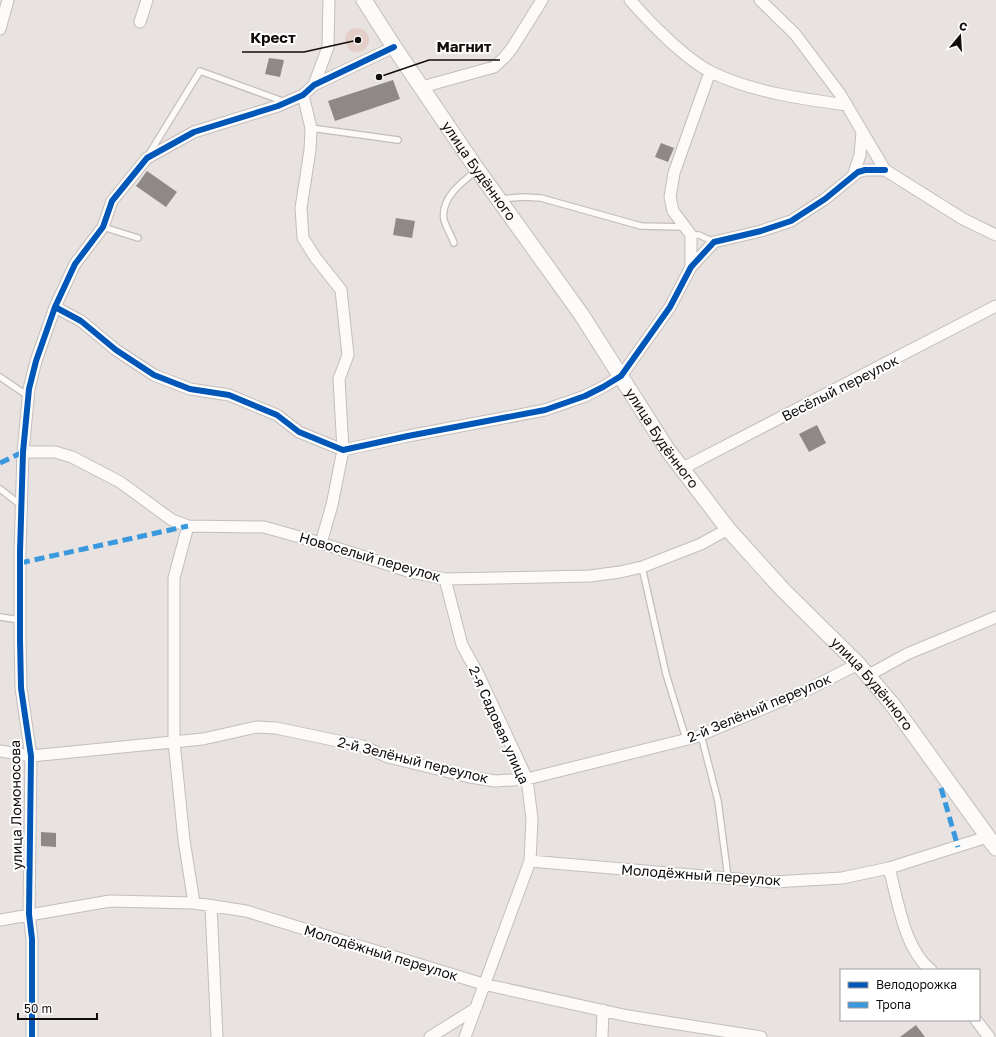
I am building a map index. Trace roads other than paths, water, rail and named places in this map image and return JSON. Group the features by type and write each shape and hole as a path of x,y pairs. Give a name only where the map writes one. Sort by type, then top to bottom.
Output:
{"main road":[{"name":"улица Будённого","path":"364,0 477,170 581,314 667,449 683,468 728,529 783,590 858,664 912,731 992,843"}],"street":[{"path":"0,29 8,0"},
{"path":"140,22 147,0"},
{"path":"314,85 328,47 329,0"},
{"path":"422,87 494,67 512,48 542,0"},
{"path":"630,0 646,19 685,53 710,72 754,87 791,96 847,105"},
{"path":"760,0 795,34 840,94 885,170 963,219 996,235"},
{"name":"улица Ломоносова","path":"32,1037 32,939 29,914 30,756 21,688 20,552 24,452 29,397 36,361 54,307 75,264 103,227 112,201 147,158 194,132 303,95 314,85 394,47"},
{"path":"691,267 688,231 673,211 670,197 674,173 710,72"},
{"path":"303,95 311,128 310,150 301,208 303,238 315,257 341,290 348,355 339,379 342,450 332,505 321,543"},
{"path":"853,176 860,155 862,132"},
{"path":"54,307 81,320 116,350 154,375 190,389 229,395 277,415 299,432 342,450 545,410 585,396 621,376 670,307 691,267 714,242 728,237 761,231 791,221 825,199 853,176 865,170 885,170"},
{"name":"Весёлый переулок","path":"683,468 996,306"},
{"name":"Новоселый переулок","path":"24,452 55,452 72,457 120,482 172,520 188,526 264,528 321,543 411,572 445,579 590,576 642,567 701,544 728,529"},
{"path":"188,526 174,578 174,742 184,840 194,903"},
{"name":"2-я Садовая улица","path":"445,579 462,645 479,676 527,779 532,819 530,861 483,984 465,1037"},
{"path":"867,676 907,654 996,617"},
{"name":"2-й Зелёный переулок","path":"0,751 30,756 203,739 256,727 276,728 362,746 388,757 470,777 495,781 527,779 701,735 807,690 858,664"},
{"name":"Молодёжный переулок","path":"530,861 773,882 842,878 992,843"},
{"path":"889,868 909,941 926,966 930,969"},
{"name":"Молодёжный переулок","path":"0,920 110,901 194,903 246,911 483,984 628,1016 761,1037"},
{"path":"211,906 217,1037"},
{"path":"430,1037 475,1009"},
{"path":"602,1037 603,1010"},
{"path":"977,1021 989,1037"}],"lane":[{"path":"147,158 200,71 286,102"},
{"path":"311,128 398,140"},
{"path":"454,243 444,219 447,200 459,184 477,170"},
{"path":"499,200 523,197 541,198 641,226 688,231 714,242"},
{"path":"103,227 138,238"},
{"path":"0,377 29,397"},
{"path":"0,489 22,506"},
{"path":"642,567 666,674 686,739"},
{"path":"0,617 21,620"},
{"path":"701,735 718,801 728,878"}],"place":[{"name":"Крест","path":"358,40"},
{"name":"Магнит","path":"379,77"}]}
